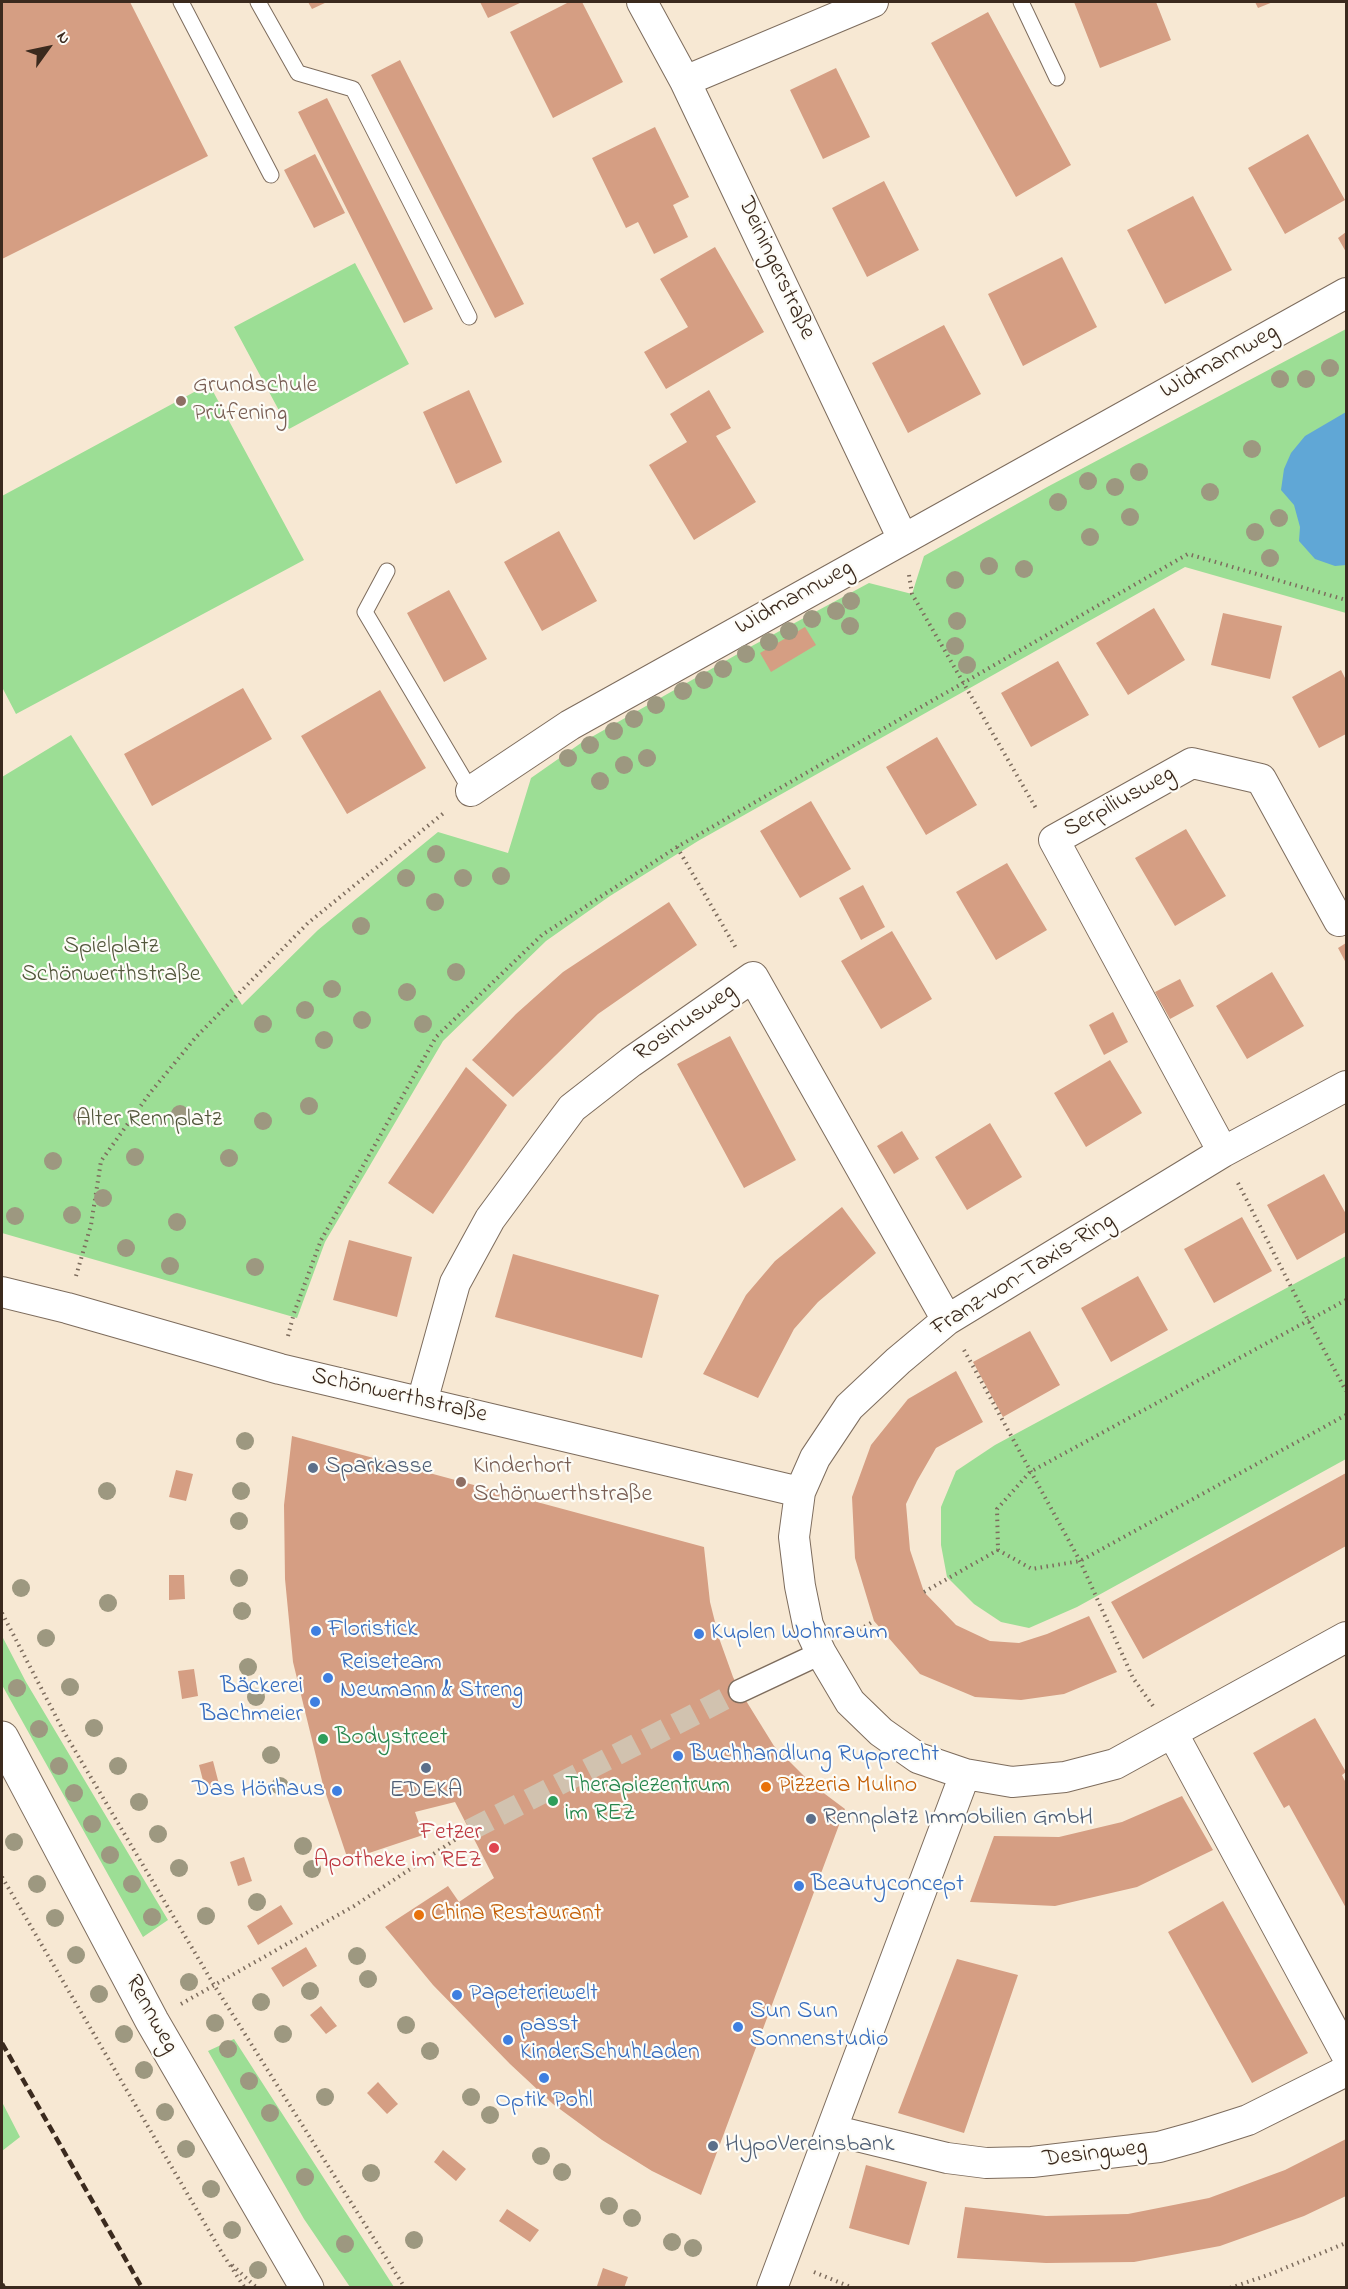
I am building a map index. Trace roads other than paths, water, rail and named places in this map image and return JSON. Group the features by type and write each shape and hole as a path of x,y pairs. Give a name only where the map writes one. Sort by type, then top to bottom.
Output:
{"street":[{"name":"Deiningerstraße","path":"642,2 685,81 903,539"},
{"path":"685,81 873,2"},
{"name":"Widmannweg","path":"471,790 570,724 1347,293"},
{"name":"Serpiliusweg","path":"1223,1152 1054,840 1192,763 1261,779 1339,921 1347,917"},
{"name":"Rosinusweg","path":"422,1402 455,1283 490,1219 572,1108 631,1062 753,977 947,1320"},
{"name":"Franz-von-Taxis-Ring","path":"1347,1086 1223,1152 947,1320 898,1361 849,1407 815,1458 800,1492 794,1537 808,1625 821,1653 850,1702 881,1732 918,1758 965,1774 1012,1782 1065,1777 1115,1764 1347,1637"},
{"name":"Schönwerthstraße","path":"2,1292 67,1308 280,1369 800,1492"},
{"path":"740,1691 821,1653"},
{"path":"1173,1734 1347,2055"},
{"name":"Rennweg","path":"2,1738 152,2021 308,2288"},
{"path":"772,2288 965,1774"},
{"name":"Desingweg","path":"832,2130 947,2158 986,2163 1032,2162 1159,2147 1196,2137 1248,2120 1347,2071"}],"lane":[{"path":"181,2 271,175"},
{"path":"258,2 298,73 353,89 469,317"},
{"path":"1021,2 1057,78"},
{"path":"387,571 365,612 471,790"}],"water":[{"path":"1346,412 1346,565 1335,566 1315,559 1299,541 1300,527 1294,505 1281,490 1284,469 1291,453 1305,436"}],"tunnel":[{"path":"470,1830 740,1691"}],"railway":[{"path":"2,2043 142,2288"},
{"path":"2,2284 4,2288"}],"place":[{"name":"Grundschule Prüfening","path":"181,401"},
{"name":"Sparkasse","path":"313,1468"},
{"name":"Kinderhort Schönwerthstraße","path":"461,1482"},
{"name":"Floristick","path":"316,1631"},
{"name":"Kuplen Wohnraum","path":"699,1634"},
{"name":"Reiseteam Neumann & Streng","path":"328,1678"},
{"name":"Bäckerei Bachmeier","path":"315,1702"},
{"name":"Bodystreet","path":"323,1739"},
{"name":"Buchhandlung Rupprecht","path":"678,1756"},
{"name":"EDEKA","path":"426,1768"},
{"name":"Pizzeria Mulino","path":"766,1787"},
{"name":"Das Hörhaus","path":"337,1791"},
{"name":"Therapiezentrum im REZ","path":"553,1801"},
{"name":"Rennplatz Immobilien GmbH","path":"811,1819"},
{"name":"Fetzer Apotheke im REZ","path":"494,1848"},
{"name":"Beautyconcept","path":"799,1886"},
{"name":"China Restaurant","path":"419,1915"},
{"name":"Papeteriewelt","path":"457,1995"},
{"name":"Sun Sun Sonnenstudio","path":"738,2027"},
{"name":"passt KinderSchuhLaden","path":"508,2040"},
{"name":"Optik Pohl","path":"544,2078"},
{"name":"HypoVereinsbank","path":"713,2146"}],"park label":[{"name":"Spielplatz Schönwerthstraße","path":"111,962"},
{"name":"Alter Rennplatz","path":"149,1121"}]}
